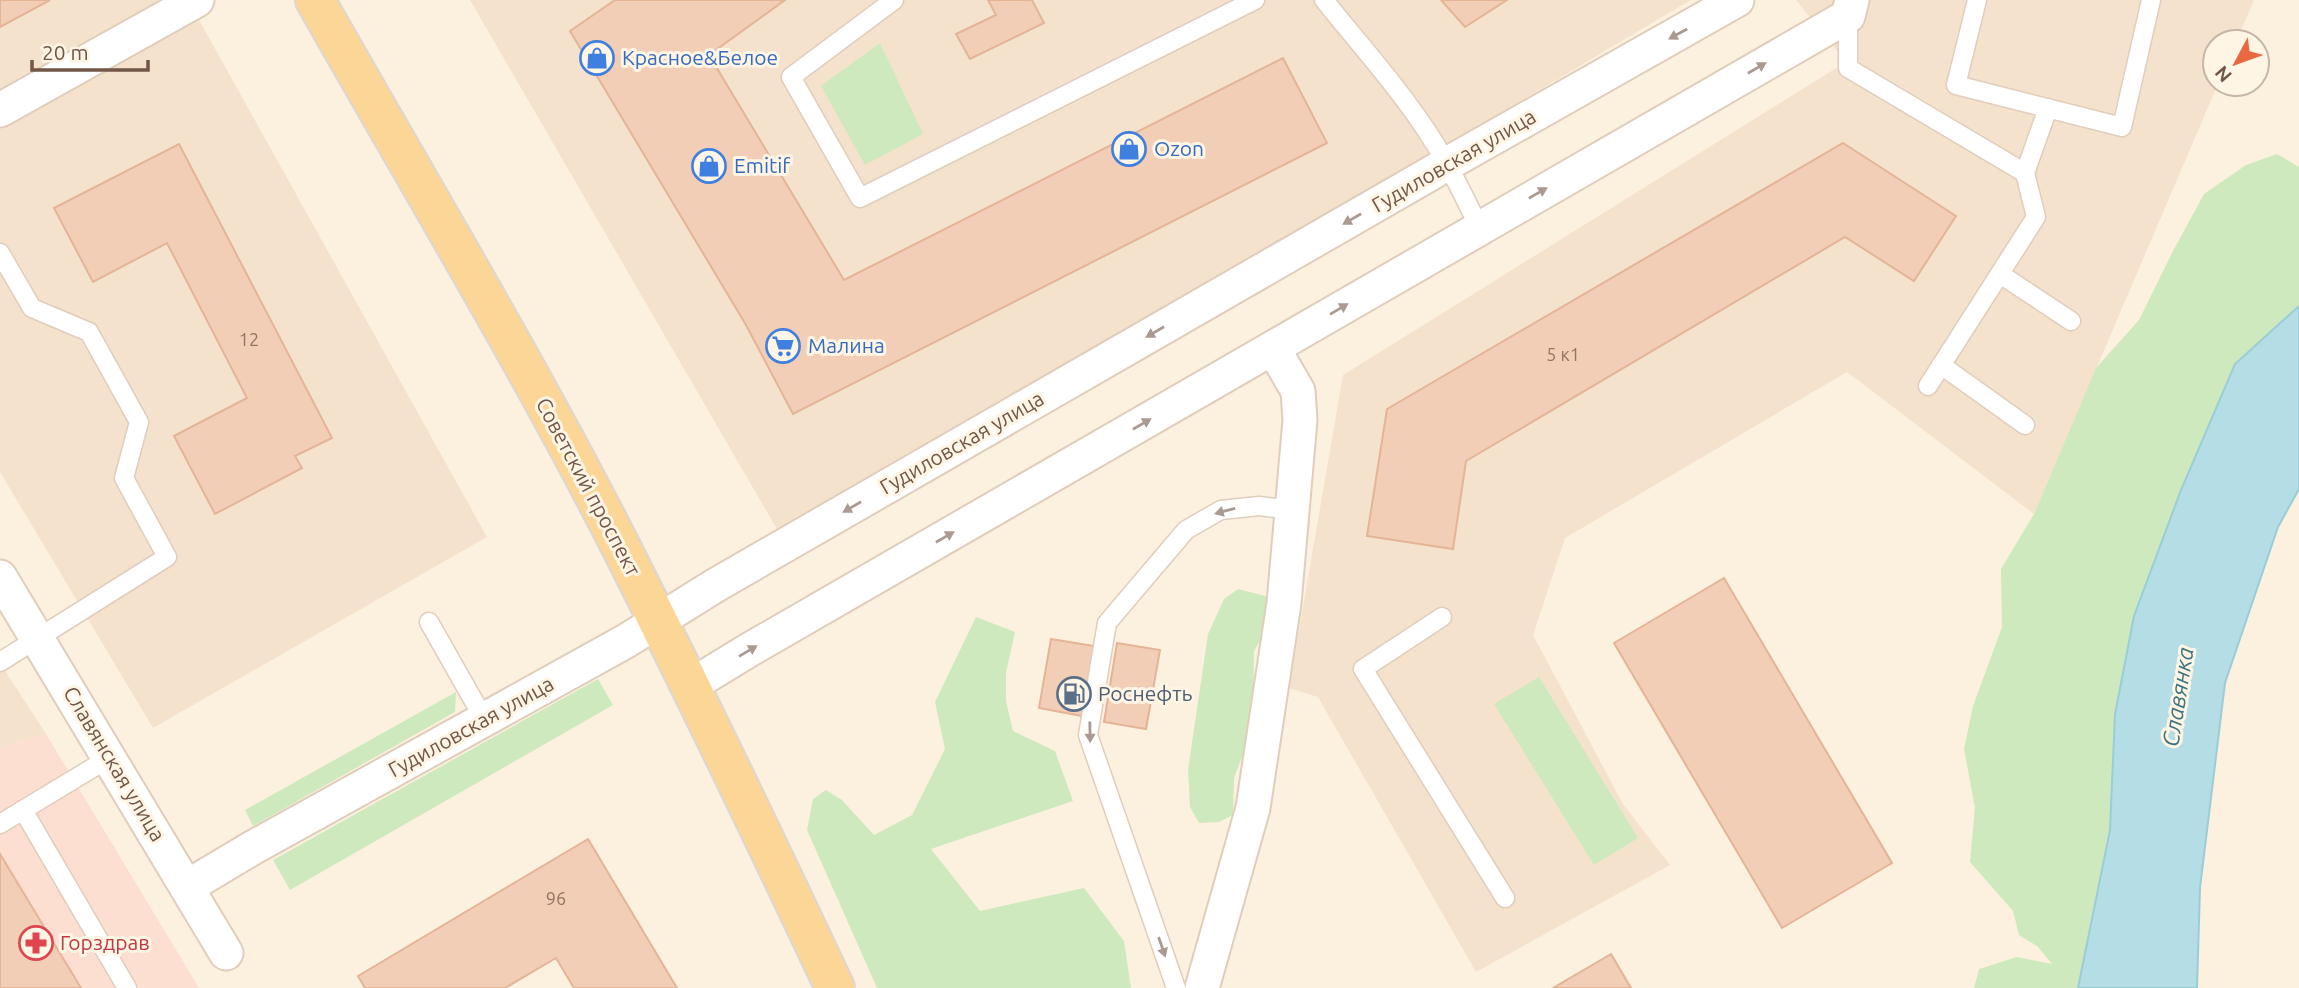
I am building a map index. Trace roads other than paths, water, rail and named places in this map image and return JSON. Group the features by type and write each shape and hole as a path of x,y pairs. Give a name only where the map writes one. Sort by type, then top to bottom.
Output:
{"main road":[{"name":"Советский проспект","path":"315,0 532,381 621,548 770,848 835,988"}],"street":[{"path":"0,110 197,0"},
{"name":"Гудиловская улица","path":"187,887 658,623 716,585 1737,0"},
{"path":"690,686 1273,348 1850,8"},
{"path":"1202,988 1253,808 1284,603 1300,420 1297,391 1273,348"},
{"name":"Славянская улица","path":"0,577 226,953"}],"lane":[{"path":"894,0 791,77 860,198 1255,0"},
{"path":"1324,0 1405,100 1447,164 1479,226"},
{"path":"1977,0 1956,85 2122,127 2151,0"},
{"path":"1850,8 1847,68 2025,173"},
{"path":"1928,386 2036,217 2025,173 2048,108"},
{"path":"0,253 32,309 89,332 133,411 139,422 124,478 167,557 0,662"},
{"path":"2000,274 2071,321"},
{"path":"1941,365 2025,425"},
{"path":"1176,988 1088,735 1107,622 1186,530 1221,510 1259,506 1292,510"},
{"path":"1442,617 1363,669 1505,898"},
{"path":"429,622 484,719"},
{"path":"0,824 109,758"},
{"path":"23,810 127,988"}],"water":[{"name":"Славянка","path":"2299,306 2299,489 2278,527 2225,683 2200,888 2197,988 2078,988 2110,830 2115,714 2134,616 2181,490 2235,364"}],"place":[{"name":"Красное&Белое","path":"597,58"},
{"name":"Ozon","path":"1129,149"},
{"name":"Emitif","path":"709,166"},
{"name":"Малина","path":"783,346"},
{"name":"Роснефть","path":"1074,694"},
{"name":"Горздрав","path":"36,943"}]}
